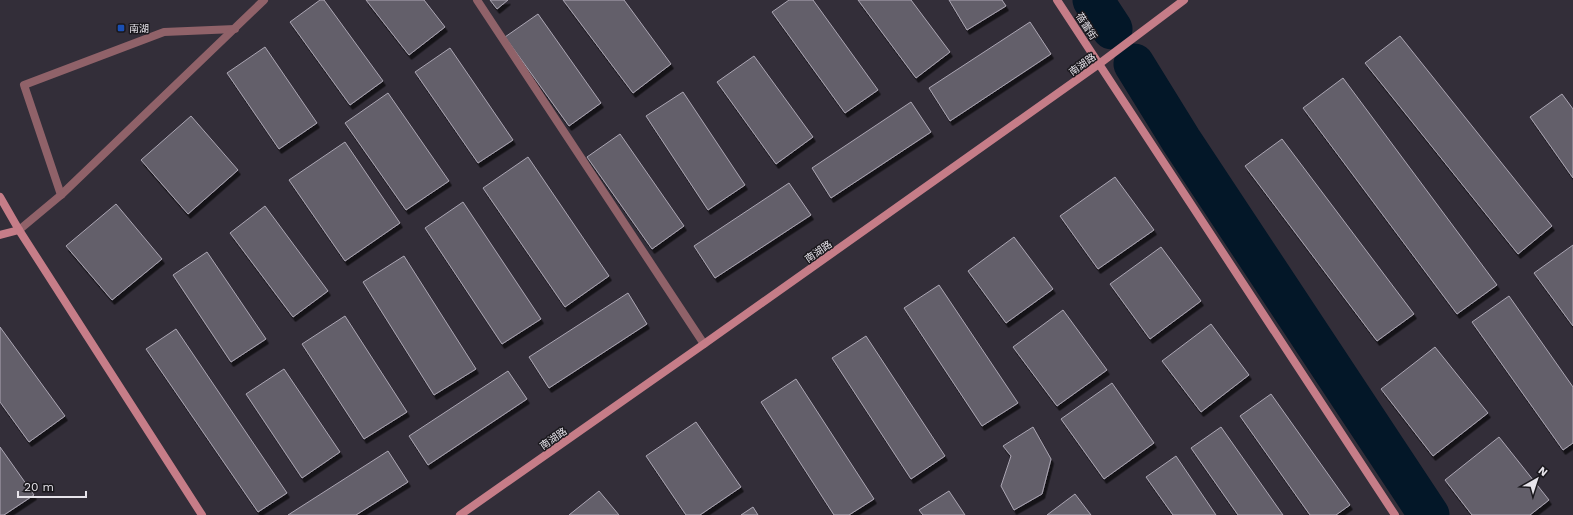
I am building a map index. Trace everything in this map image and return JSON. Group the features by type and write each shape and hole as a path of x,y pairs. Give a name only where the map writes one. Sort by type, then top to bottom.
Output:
{"street":[{"path":"0,235 19,230 61,195 264,0"},
{"path":"477,0 704,344"},
{"name":"蓓蕾街","path":"1057,0 1395,515"},
{"name":"南湖路","path":"460,515 1099,64 1184,0"},
{"path":"61,195 24,85 164,32 235,29"},
{"path":"0,196 19,230 202,515"}],"building":[{"path":"320,0 324,0 383,81 350,105 290,22"},
{"path":"366,0 424,0 445,27 409,55"},
{"path":"490,0 508,0 497,9"},
{"path":"563,0 624,0 671,64 633,93"},
{"path":"789,0 813,0 878,90 845,113 772,12"},
{"path":"858,0 911,0 950,52 916,78"},
{"path":"949,0 1002,0 1006,6 967,30"},
{"path":"538,14 601,103 569,126 505,37"},
{"path":"1030,22 1051,54 950,121 929,88"},
{"path":"1400,36 1552,226 1518,254 1365,63"},
{"path":"265,47 317,123 279,149 227,73"},
{"path":"450,48 513,140 478,163 415,72"},
{"path":"754,56 813,137 776,164 717,82"},
{"path":"1343,78 1497,285 1457,314 1303,108"},
{"path":"683,92 745,185 708,210 646,116"},
{"path":"388,93 449,181 406,210 345,123"},
{"path":"1562,94 1573,109 1573,178 1530,117"},
{"path":"911,102 931,132 831,198 812,168"},
{"path":"191,116 238,170 188,214 141,160"},
{"path":"620,134 684,226 652,249 587,157"},
{"path":"1282,139 1414,314 1377,341 1245,166"},
{"path":"345,142 400,223 345,261 289,180"},
{"path":"528,157 609,276 565,307 483,188"},
{"path":"1115,177 1154,230 1098,269 1060,216"},
{"path":"789,183 811,215 715,278 694,246"},
{"path":"463,202 541,319 502,344 425,228"},
{"path":"116,204 162,259 112,300 66,246"},
{"path":"265,206 328,291 293,317 230,233"},
{"path":"1014,237 1053,289 1006,323 968,271"},
{"path":"1573,245 1573,326 1534,273"},
{"path":"1161,247 1201,301 1150,339 1110,284"},
{"path":"207,252 266,339 231,362 173,275"},
{"path":"404,256 476,369 434,395 363,282"},
{"path":"939,285 1018,403 982,426 904,308"},
{"path":"628,293 647,324 549,388 529,357"},
{"path":"1509,296 1573,387 1573,443 1563,450 1472,322"},
{"path":"1063,310 1107,370 1057,406 1013,347"},
{"path":"345,316 407,412 364,439 302,344"},
{"path":"1211,324 1249,375 1201,412 1162,361"},
{"path":"0,327 65,416 29,442 0,402"},
{"path":"176,329 287,493 258,512 146,349"},
{"path":"866,336 945,456 911,479 832,358"},
{"path":"1435,347 1488,413 1433,456 1381,389"},
{"path":"284,369 340,452 302,478 246,394"},
{"path":"508,371 527,399 428,465 409,436"},
{"path":"796,379 874,499 849,515 834,515 761,402"},
{"path":"1112,383 1154,443 1104,479 1061,419"},
{"path":"1271,394 1350,505 1336,515 1310,515 1240,416"},
{"path":"696,422 741,487 700,515 686,515 646,456"},
{"path":"1033,427 1051,459 1042,494 1014,510 1001,486 1011,456 1003,446"},
{"path":"1221,427 1283,515 1238,515 1191,448"},
{"path":"1499,437 1549,500 1530,515 1472,515 1445,480"},
{"path":"0,447 34,495 4,515 0,515"},
{"path":"388,451 408,482 356,515 288,515"},
{"path":"1176,456 1216,515 1173,515 1146,477"},
{"path":"599,491 619,515 569,515"},
{"path":"949,491 965,515 923,515 919,510"},
{"path":"1075,494 1091,515 1047,515"},
{"path":"753,507 758,515 741,515"}],"waterway":[{"path":"1093,0 1112,29"},
{"path":"1134,64 1181,140 1429,515"}],"place":[{"name":"南湖","path":"121,28"}]}
